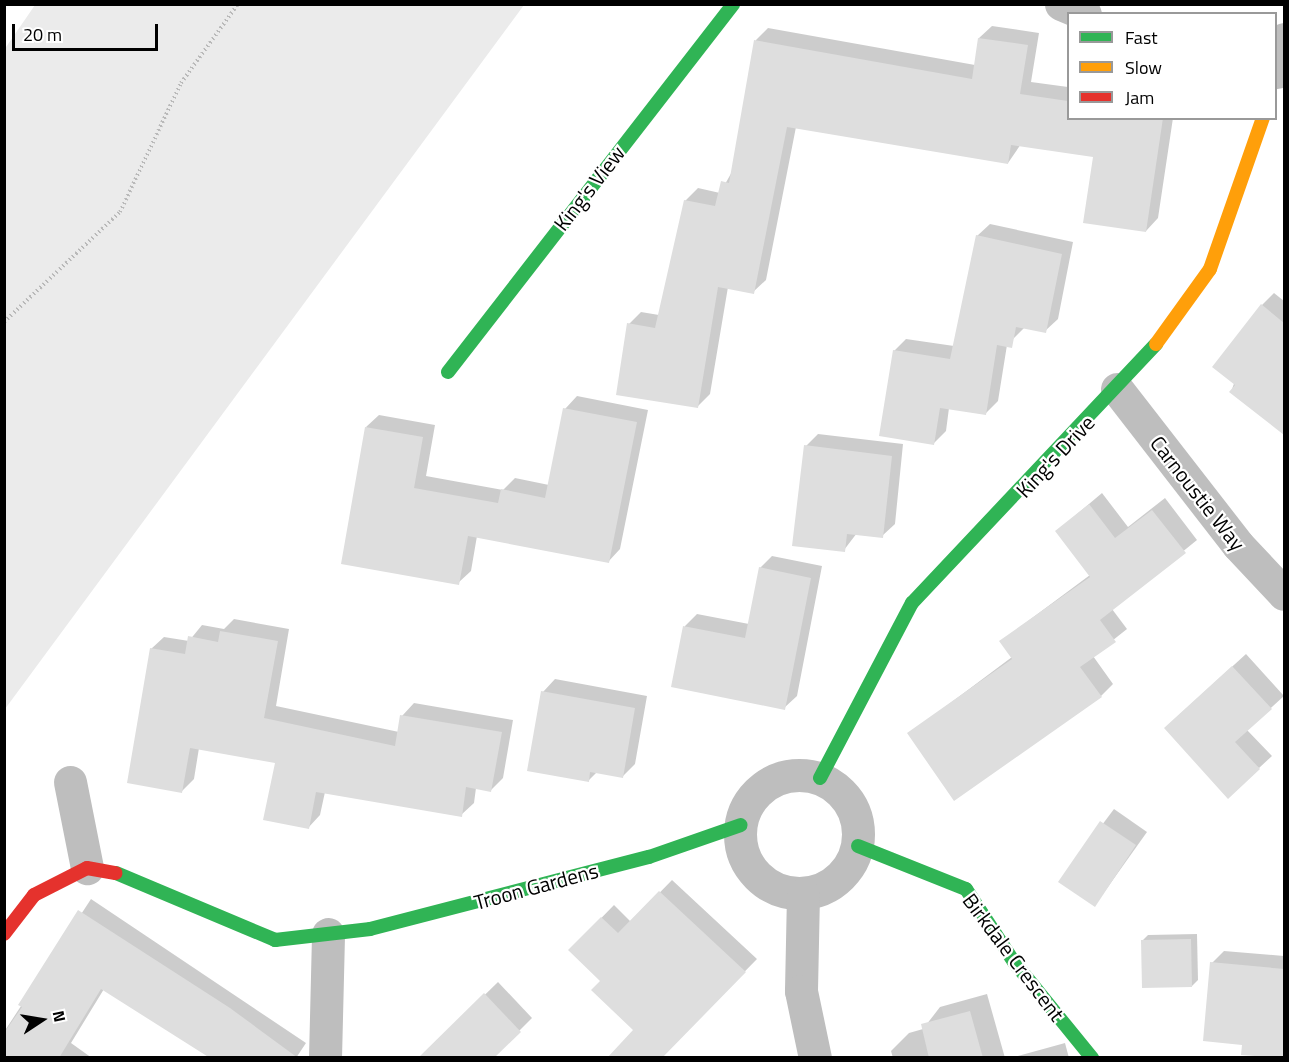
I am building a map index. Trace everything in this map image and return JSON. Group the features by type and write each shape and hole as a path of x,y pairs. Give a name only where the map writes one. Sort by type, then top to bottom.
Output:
{"street":[{"name":"King's View","path":"448,372 733,4"},
{"path":"1061,4 1080,12"},
{"path":"1277,65 1284,39"},
{"name":"King's Drive","path":"820,778 912,603 1116,389 1210,269 1262,120"},
{"name":"Carnoustie Way","path":"1116,389 1238,545 1284,594"},
{"path":"785,776 820,778 847,798 855,813 858,846 838,879 803,894 769,886 755,874 740,843 741,825 745,808 769,783 785,776"},
{"path":"4,934 34,895 87,868 70,782"},
{"name":"Troon Gardens","path":"87,868 131,876 275,940 370,929 650,857 741,825"},
{"name":"Birkdale Crescent","path":"858,846 966,889 1014,962 1092,1058"},
{"path":"803,894 801,991 815,1058"},
{"path":"325,1058 328,934"}],"path":[{"path":"4,322 120,212 181,83 238,4"}],"shaded area":[{"path":"35,5 524,5 5,709 4,50"}],"building":[{"path":"978,38 1028,45 1020,94 1067,101 1067,120 1163,120 1146,232 1083,223 1093,157 1011,145 1008,164 787,127 754,294 718,287 698,408 616,395 627,323 655,328 684,200 715,206 721,181 729,183 754,40 972,79"},
{"path":"976,235 1062,254 1046,333 1016,327 1012,348 997,345 986,415 940,408 934,445 879,436 893,350 950,359"},
{"path":"1261,304 1284,323 1284,435 1229,392 1235,385 1212,367"},
{"path":"563,408 637,422 609,563 468,536 459,585 341,564 365,427 423,437 414,488 498,503 501,489 545,498"},
{"path":"804,445 892,456 883,538 847,534 845,552 792,546"},
{"path":"1089,504 1115,538 1152,510 1186,553 1100,620 1116,642 1080,667 1102,697 954,801 907,733 1012,659 999,641 1090,577 1055,531"},
{"path":"759,567 811,578 785,710 671,687 683,626 745,638"},
{"path":"220,631 278,641 264,718 395,746 400,715 502,732 491,792 466,787 462,817 316,792 309,829 263,820 275,763 190,748 182,793 127,783 150,648 185,654 188,636 218,642"},
{"path":"1232,666 1272,709 1235,742 1260,769 1228,799 1164,728"},
{"path":"541,691 635,708 623,778 590,772 589,782 527,771"},
{"path":"1100,821 1136,845 1095,907 1058,882"},
{"path":"659,891 746,972 662,1058 607,1058 633,1030 591,990 600,981 568,950 601,917 618,933"},
{"path":"78,910 230,1008 298,1058 210,1058 101,989 59,1058 4,1058 4,1033 22,1007 18,1005"},
{"path":"1191,939 1192,987 1142,988 1141,940"},
{"path":"1210,962 1284,969 1284,1058 1241,1055 1242,1045 1203,1041"},
{"path":"484,993 521,1032 494,1058 418,1058"},
{"path":"970,1011 983,1058 929,1058 921,1024"}],"traffic: fast":[{"path":"448,372 733,4"},
{"path":"820,778 912,603 1156,344"},
{"path":"116,873 275,940 370,929 649,857 741,825"},
{"path":"858,846 966,889 1014,962 1092,1058"}],"traffic: slow":[{"path":"1156,344 1210,269 1262,120"}],"traffic: jam":[{"path":"4,934 34,895 87,868 116,873"}]}
